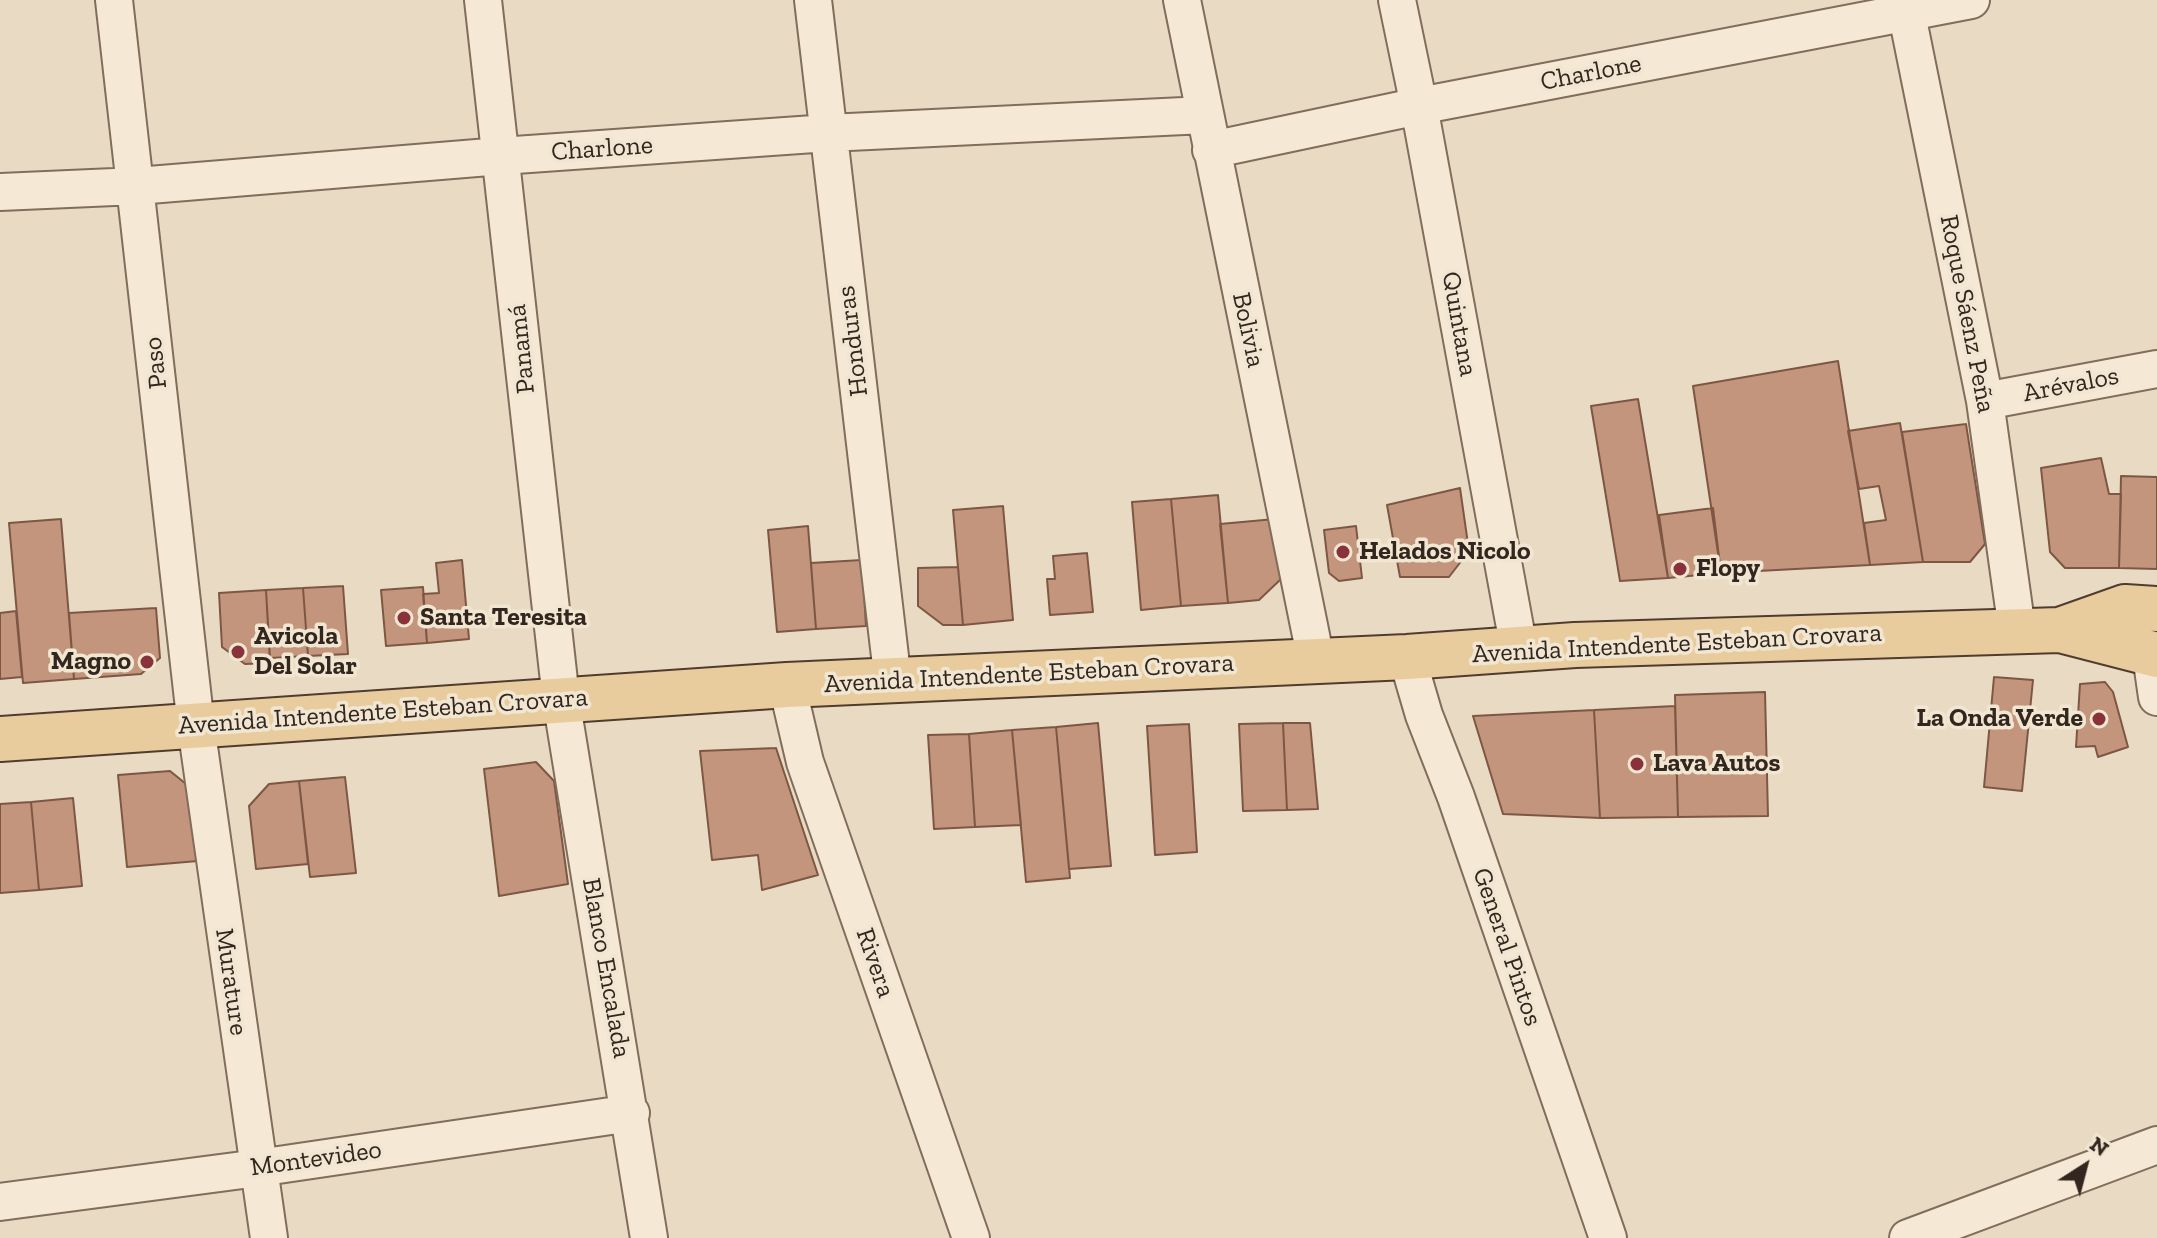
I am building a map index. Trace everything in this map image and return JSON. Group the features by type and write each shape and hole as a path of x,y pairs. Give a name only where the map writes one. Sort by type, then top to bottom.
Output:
{"main road":[{"name":"Avenida Intendente Esteban Crovara","path":"0,739 787,685 1407,657 1519,649 2060,630 2125,607 2157,609"},
{"name":"Avenida Intendente Esteban Crovara","path":"2060,630 2155,669"}],"street":[{"name":"Paso","path":"114,0 196,726"},
{"name":"Panamá","path":"483,0 561,699"},
{"name":"Honduras","path":"813,0 893,682"},
{"name":"Bolivia","path":"1182,0 1316,660"},
{"name":"Quintana","path":"1397,0 1519,649"},
{"name":"Charlone","path":"0,192 137,186 828,133 1208,132 1419,106 1905,6 1971,0"},
{"name":"Roque Sáenz Peña","path":"1905,6 1985,401 2017,630"},
{"name":"Arévalos","path":"1985,401 2157,369"},
{"name":"General Pintos","path":"1407,657 1424,715 1456,797 1608,1238"},
{"name":"Rivera","path":"787,685 805,762 971,1238"},
{"name":"Blanco Encalada","path":"561,699 649,1238"},
{"name":"Murature","path":"196,726 269,1238"},
{"name":"Montevideo","path":"0,1202 631,1113"},
{"path":"1908,1238 2157,1145"}],"building":[{"path":"1838,361 1870,565 1721,573 1693,386"},
{"path":"1638,399 1668,578 1620,581 1591,406"},
{"path":"1900,423 1923,562 1870,565 1864,523 1886,520 1879,486 1859,489 1848,431"},
{"path":"1966,424 1985,544 1970,562 1923,562 1902,432"},
{"path":"2101,458 2109,494 2121,494 2119,568 2065,568 2050,552 2041,468"},
{"path":"2121,476 2157,477 2157,569 2119,568"},
{"path":"1460,488 1469,551 1449,577 1400,577 1387,505"},
{"path":"1218,495 1228,603 1181,606 1171,499"},
{"path":"1171,499 1181,606 1141,610 1132,502"},
{"path":"1003,506 1013,620 963,625 953,510"},
{"path":"1713,508 1721,573 1668,578 1659,515"},
{"path":"61,519 74,679 23,683 9,523"},
{"path":"1275,519 1281,579 1259,600 1228,603 1220,524"},
{"path":"808,526 816,629 777,632 768,530"},
{"name":"Helados Nicolo","path":"1356,526 1362,578 1339,581 1329,573 1324,530"},
{"path":"1087,553 1093,612 1050,615 1047,579 1055,579 1053,556"},
{"path":"462,560 469,639 427,643 423,594 439,593 436,563"},
{"path":"862,560 866,626 816,629 811,563"},
{"path":"958,567 963,625 943,625 918,606 918,568"},
{"path":"343,586 348,654 308,656 303,588"},
{"name":"Santa Teresita","path":"423,587 427,643 386,646 381,590"},
{"path":"303,588 308,656 270,658 266,590"},
{"path":"266,590 270,663 245,664 222,647 219,593"},
{"path":"156,608 160,658 141,674 74,679 69,613"},
{"path":"16,611 22,677 0,679 0,613"},
{"path":"1994,677 2033,680 2022,791 1984,787"},
{"name":"La Onda Verde","path":"2105,682 2113,692 2128,747 2098,757 2095,746 2076,747 2080,684"},
{"path":"1765,692 1768,816 1678,817 1675,695"},
{"name":"Lava Autos","path":"1675,706 1678,817 1600,818 1594,710"},
{"path":"1594,710 1600,818 1503,814 1473,716"},
{"path":"1098,723 1111,866 1069,869 1056,727"},
{"path":"1283,723 1310,723 1318,809 1287,810"},
{"path":"1283,723 1287,810 1243,811 1239,724"},
{"path":"1189,724 1197,852 1155,855 1147,726"},
{"path":"1056,727 1070,878 1026,882 1012,730"},
{"path":"1012,730 1021,825 975,827 969,734"},
{"path":"969,734 975,827 934,829 928,735"},
{"path":"776,748 818,875 762,890 758,855 712,860 700,751"},
{"path":"536,762 554,781 568,884 499,896 484,769"},
{"path":"170,771 191,788 198,861 127,867 118,775"},
{"path":"345,777 356,873 310,877 299,781"},
{"path":"299,781 308,864 256,869 249,806 269,784"},
{"path":"73,798 82,886 39,890 31,802"},
{"path":"31,802 39,890 0,893 0,804"}],"place":[{"name":"Helados Nicolo","path":"1343,552"},
{"name":"Flopy","path":"1680,569"},
{"name":"Santa Teresita","path":"404,618"},
{"name":"Avicola Del Solar","path":"238,652"},
{"name":"Magno","path":"147,662"},
{"name":"La Onda Verde","path":"2099,719"},
{"name":"Lava Autos","path":"1637,764"}]}
